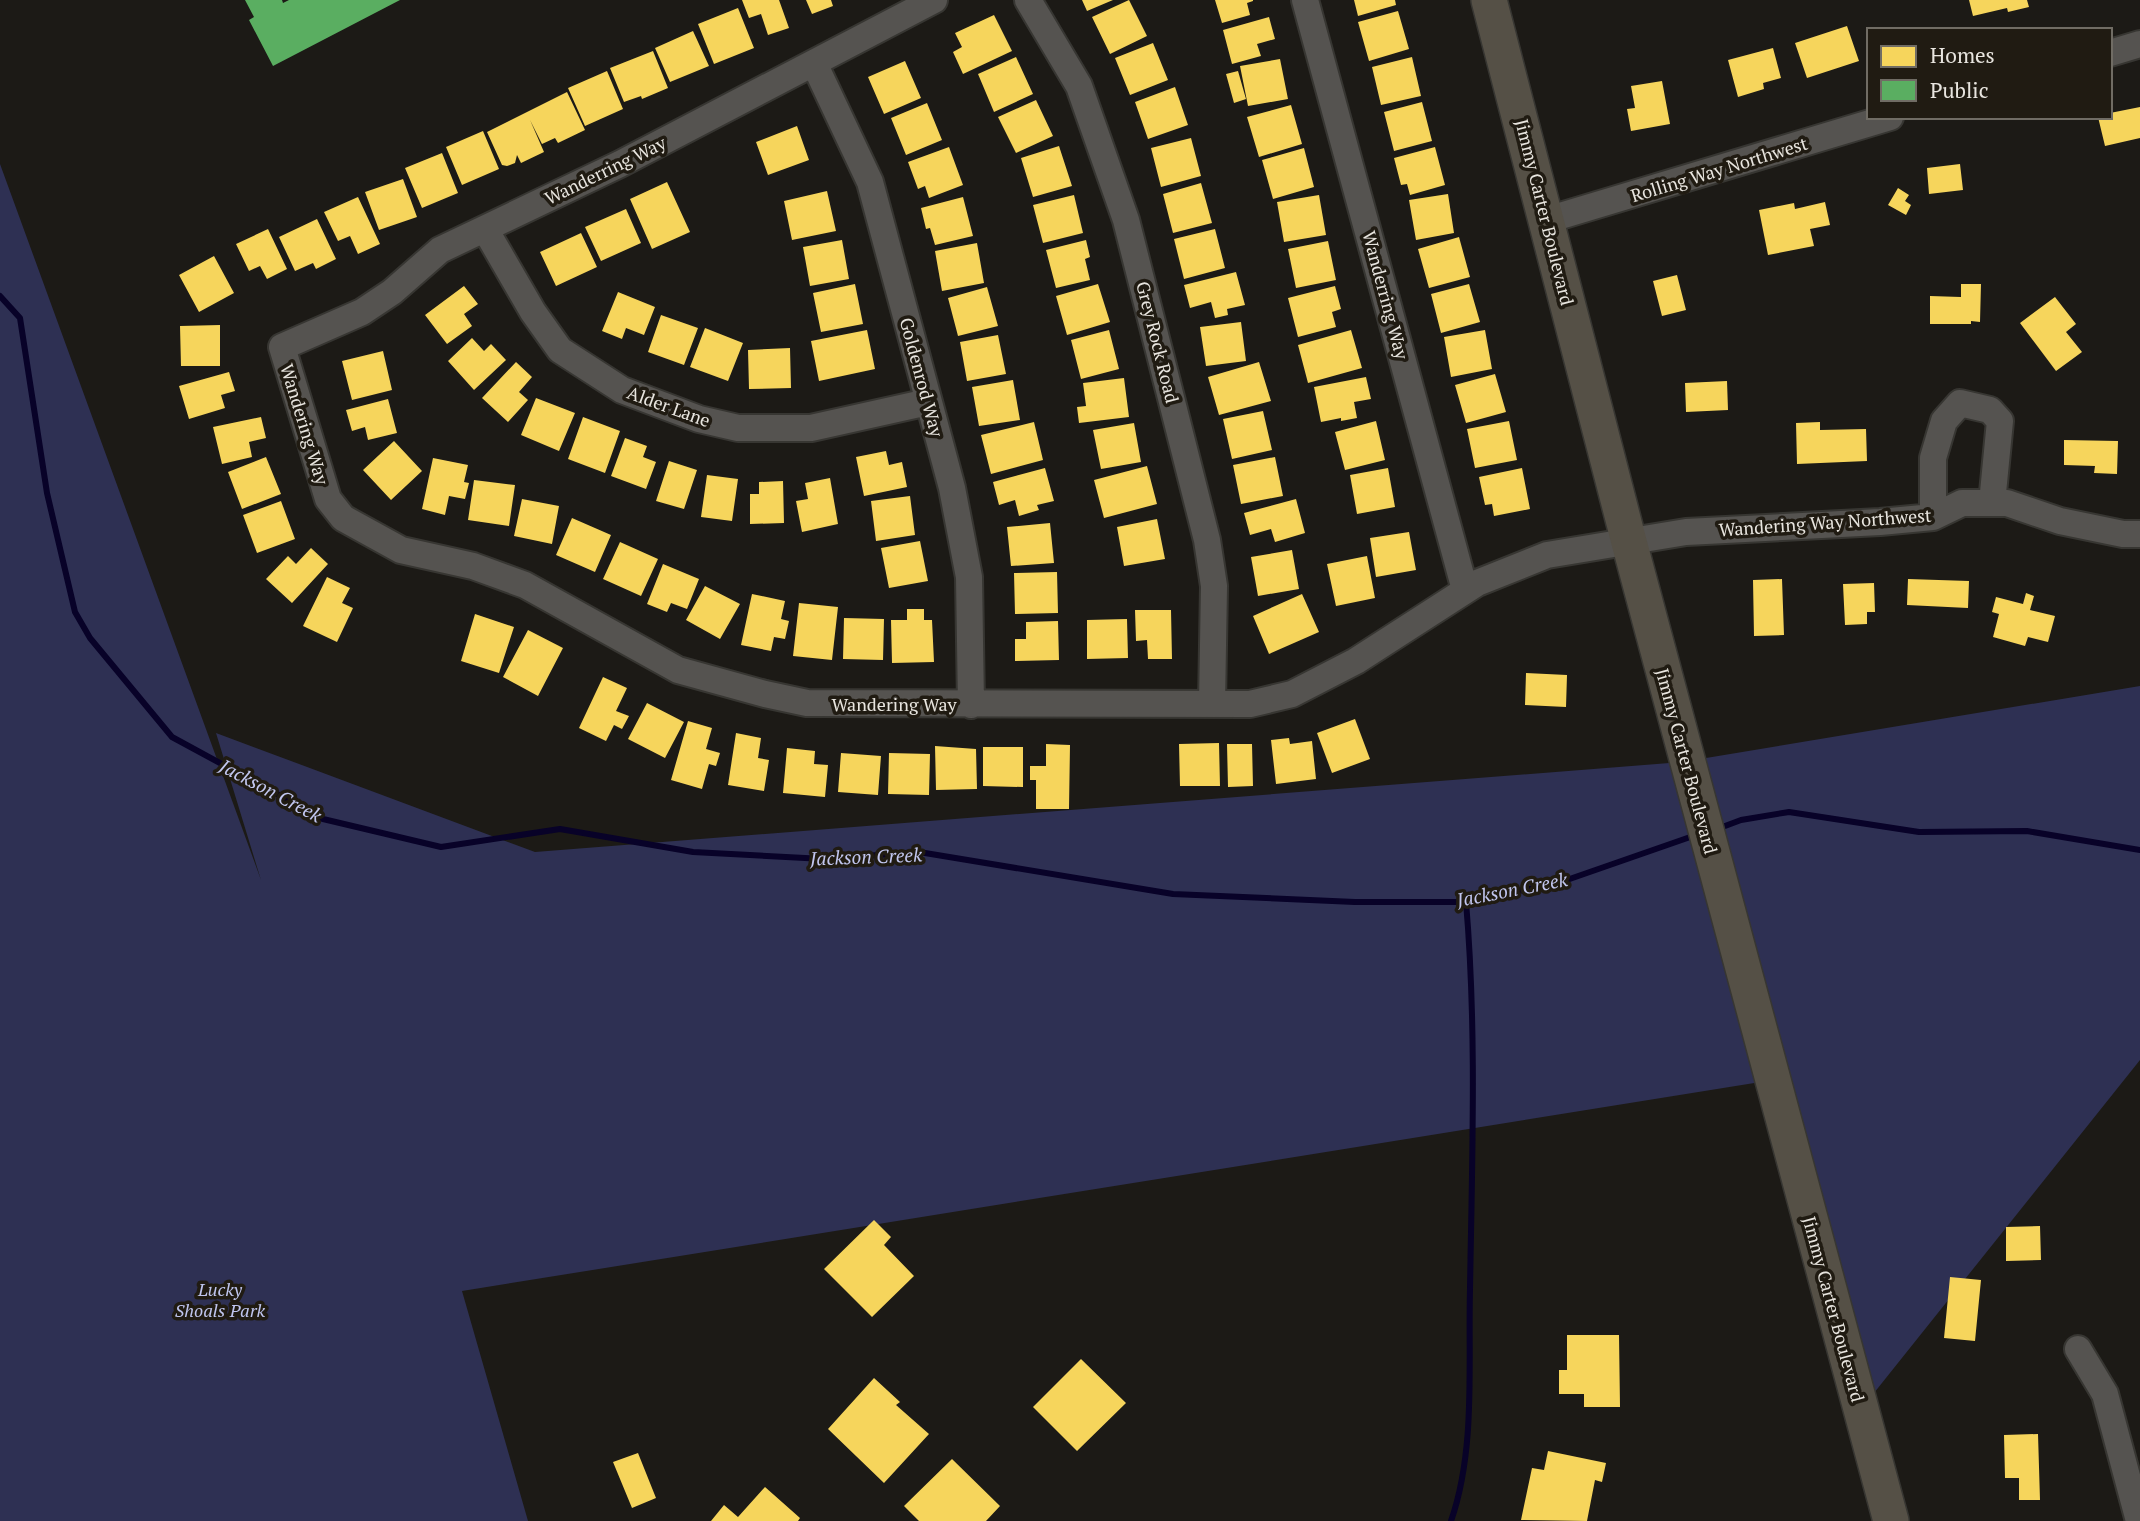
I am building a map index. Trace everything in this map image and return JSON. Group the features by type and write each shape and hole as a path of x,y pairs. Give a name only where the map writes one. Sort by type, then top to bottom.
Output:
{"main road":[{"name":"Jimmy Carter Boulevard","path":"1489,0 1707,838 1891,1521"}],"street":[{"name":"Wanderring Way","path":"282,347 362,312 392,292 440,250 620,164 934,0"},
{"name":"Grey Rock Road","path":"1028,0 1079,86 1130,233 1207,540 1214,586 1212,704"},
{"name":"Wanderring Way","path":"1306,0 1465,590"},
{"path":"2112,52 2140,44"},
{"name":"Goldenrod Way","path":"814,63 870,182 952,488 969,577 971,705"},
{"name":"Rolling Way Northwest","path":"1547,220 1883,119"},
{"name":"Alder Lane","path":"485,229 533,312 560,350 622,390 699,419 738,428 811,428 928,401"},
{"name":"Wandering Way","path":"282,347 328,499 343,518 401,550 474,566 525,585 678,670 807,704 1250,704 1292,694 1356,661 1477,583 1546,555 1629,542"},
{"path":"1933,517 1933,458 1944,421 1960,403 1990,410 2000,421 1992,503"},
{"name":"Wandering Way Northwest","path":"1629,542 1686,532 1933,517 1962,503 2007,503 2060,521 2123,534 2140,534"},
{"path":"2078,1349 2105,1394 2139,1521"}],"green space":[{"name":"Lucky Shoals Park","path":"0,164 261,880 216,733 535,852 1682,762 2140,686 2140,1060 1854,1418 1773,1080 462,1291 528,1521 0,1521"}],"building: Homes":[{"path":"742,0 779,0 789,28 768,35 761,14 749,18"},
{"path":"806,0 831,0 833,6 812,14"},
{"path":"1082,0 1113,0 1087,11"},
{"path":"1129,0 1147,36 1110,54 1092,17"},
{"path":"1215,0 1253,0 1247,3 1250,15 1222,23"},
{"path":"1354,0 1395,0 1396,5 1358,16"},
{"path":"1969,0 2027,0 2029,7 2008,12 2007,8 1973,16"},
{"path":"738,8 754,48 714,64 698,24"},
{"path":"1398,11 1409,49 1369,61 1358,22"},
{"path":"994,15 1012,51 963,74 953,52 962,47 955,33"},
{"path":"1269,17 1275,39 1257,44 1261,56 1232,64 1223,30"},
{"path":"1847,26 1859,61 1807,78 1795,43"},
{"path":"693,31 709,66 670,82 655,48"},
{"path":"1153,43 1168,80 1130,95 1115,58"},
{"path":"1773,48 1781,78 1763,83 1764,89 1738,97 1728,60"},
{"path":"653,51 668,88 642,99 641,96 624,102 610,68"},
{"path":"1016,57 1033,94 994,112 978,74"},
{"path":"1412,57 1421,96 1381,105 1372,67"},
{"path":"1280,59 1288,99 1248,106 1240,66"},
{"path":"905,61 921,98 884,114 868,77"},
{"path":"607,71 623,109 585,126 568,88"},
{"path":"1238,71 1246,99 1234,103 1226,74"},
{"path":"1662,81 1670,124 1631,131 1627,109 1635,108 1631,86"},
{"path":"1175,87 1188,125 1148,139 1135,102"},
{"path":"567,92 585,130 558,143 555,138 542,144 530,120 544,152 521,163 517,155 515,163 502,165 487,132"},
{"path":"1036,100 1053,136 1016,153 998,117"},
{"path":"1422,102 1432,141 1394,151 1384,112"},
{"path":"927,103 942,140 906,155 891,118"},
{"path":"1291,105 1302,144 1259,157 1247,117"},
{"path":"2140,107 2140,138 2105,146 2098,119 2112,119 2112,113"},
{"path":"797,126 809,160 768,175 756,142"},
{"path":"483,131 499,169 462,185 446,147"},
{"path":"1191,138 1201,176 1161,187 1151,148"},
{"path":"1059,146 1072,186 1033,197 1021,158"},
{"path":"949,147 963,185 929,198 925,186 918,189 908,162"},
{"path":"1435,147 1445,185 1410,195 1407,184 1401,185 1394,158"},
{"path":"1304,148 1314,187 1273,199 1262,160"},
{"path":"442,153 458,193 422,208 405,168"},
{"path":"1960,164 1963,190 1929,194 1927,168"},
{"path":"403,179 417,217 379,230 365,192"},
{"path":"667,182 690,232 652,249 630,199"},
{"path":"1201,183 1212,223 1173,233 1163,194"},
{"path":"1898,188 1909,195 1905,201 1911,205 1906,215 1888,205"},
{"path":"827,191 836,231 792,240 784,201"},
{"path":"1448,194 1454,233 1416,240 1409,200"},
{"path":"1074,195 1083,233 1043,243 1033,205"},
{"path":"1319,195 1326,235 1284,242 1277,202"},
{"path":"358,197 380,244 358,254 350,236 338,241 324,212"},
{"path":"963,197 973,236 935,245 930,228 926,229 921,208"},
{"path":"1825,202 1830,225 1810,229 1814,246 1768,255 1759,210 1794,203 1795,209"},
{"path":"626,209 641,243 601,261 585,227"},
{"path":"317,219 336,259 316,269 313,263 295,271 279,237"},
{"path":"268,229 287,269 267,279 260,266 249,271 236,244"},
{"path":"1215,229 1225,268 1184,279 1174,239"},
{"path":"581,233 597,267 556,286 540,252"},
{"path":"1459,237 1470,277 1429,288 1418,249"},
{"path":"842,240 849,279 810,286 803,247"},
{"path":"1086,240 1090,257 1085,259 1090,280 1056,288 1046,250"},
{"path":"1328,241 1336,280 1296,288 1288,249"},
{"path":"977,243 984,283 942,291 935,251"},
{"path":"214,256 234,293 199,312 179,275"},
{"path":"1236,272 1245,305 1227,309 1228,315 1215,318 1211,302 1190,308 1184,285"},
{"path":"1677,275 1686,310 1662,316 1653,281"},
{"path":"855,284 863,324 821,332 813,293"},
{"path":"1098,284 1110,322 1067,335 1056,296"},
{"path":"1469,284 1480,322 1441,333 1431,294"},
{"path":"1961,284 1981,284 1980,322 1930,324 1930,296 1961,297"},
{"path":"464,286 478,304 464,314 472,326 447,344 425,315"},
{"path":"1335,286 1341,309 1332,312 1336,327 1298,337 1288,298"},
{"path":"987,287 998,326 958,336 948,298"},
{"path":"618,292 655,307 644,335 626,328 622,339 602,331"},
{"path":"2055,297 2076,324 2066,332 2082,352 2056,371 2020,323"},
{"path":"661,315 698,328 684,365 648,352"},
{"path":"1241,322 1246,361 1206,366 1200,327"},
{"path":"220,325 220,366 181,366 180,326"},
{"path":"705,328 743,343 728,381 690,367"},
{"path":"867,330 875,369 819,381 811,341"},
{"path":"1109,330 1119,369 1081,379 1071,340"},
{"path":"1351,330 1362,368 1308,383 1298,345"},
{"path":"1485,330 1492,369 1451,377 1444,337"},
{"path":"998,335 1006,374 967,381 960,342"},
{"path":"472,338 484,351 491,344 506,360 474,390 448,361"},
{"path":"790,348 791,388 749,389 748,350"},
{"path":"383,351 392,390 352,400 342,361"},
{"path":"516,362 532,377 519,392 528,400 508,422 482,398"},
{"path":"1259,362 1271,401 1219,415 1208,377"},
{"path":"229,372 235,391 221,395 225,408 189,419 179,386"},
{"path":"1495,374 1506,412 1466,423 1455,385"},
{"path":"1366,377 1371,399 1354,402 1357,418 1321,422 1314,387"},
{"path":"1124,378 1129,417 1079,423 1077,407 1086,406 1083,383"},
{"path":"1013,380 1020,420 979,426 972,387"},
{"path":"1727,381 1728,410 1686,412 1685,383"},
{"path":"536,398 575,413 559,451 521,435"},
{"path":"388,399 397,433 368,440 365,427 352,431 346,410"},
{"path":"1263,411 1272,450 1232,459 1223,419"},
{"path":"261,417 266,438 249,442 252,457 222,464 213,427"},
{"path":"583,417 620,431 605,473 568,459"},
{"path":"1376,421 1385,460 1345,470 1335,432"},
{"path":"1509,421 1517,460 1475,468 1467,429"},
{"path":"1034,422 1043,460 991,474 981,435"},
{"path":"1820,422 1820,430 1866,429 1867,461 1797,464 1796,423"},
{"path":"1134,423 1141,462 1101,469 1093,430"},
{"path":"625,438 647,446 643,457 656,462 646,489 611,476"},
{"path":"2064,440 2118,441 2117,474 2094,473 2095,466 2064,465"},
{"path":"394,441 422,471 391,500 363,470"},
{"path":"886,451 889,465 902,462 907,487 864,496 856,457"},
{"path":"266,457 281,494 242,509 228,472"},
{"path":"1275,457 1283,496 1241,504 1233,465"},
{"path":"433,458 468,465 464,482 469,483 465,499 449,496 445,515 422,509"},
{"path":"669,461 697,470 684,509 656,501"},
{"path":"1147,466 1157,504 1104,518 1094,480"},
{"path":"1045,468 1054,501 1037,505 1039,510 1019,516 1015,500 999,505 993,482"},
{"path":"1388,468 1395,507 1357,514 1350,475"},
{"path":"1522,468 1530,509 1494,516 1492,504 1485,505 1479,477"},
{"path":"707,475 738,479 732,521 701,517"},
{"path":"830,478 838,524 802,532 796,501 808,499 805,483"},
{"path":"474,480 515,485 509,526 468,520"},
{"path":"783,481 784,523 750,524 750,494 759,494 759,482"},
{"path":"910,496 915,535 876,541 871,501"},
{"path":"522,499 559,506 552,544 514,536"},
{"path":"1296,499 1305,533 1275,542 1271,529 1250,535 1244,513"},
{"path":"281,501 295,539 257,553 243,515"},
{"path":"572,518 611,535 595,572 556,555"},
{"path":"1157,519 1165,559 1124,566 1117,527"},
{"path":"1050,523 1054,563 1011,566 1007,527"},
{"path":"1409,532 1416,570 1376,577 1370,538"},
{"path":"920,541 928,581 889,588 881,548"},
{"path":"620,542 658,559 641,596 603,579"},
{"path":"311,548 328,564 292,603 266,579 288,556 296,564"},
{"path":"1292,550 1299,589 1258,596 1251,557"},
{"path":"1367,556 1375,598 1336,606 1327,564"},
{"path":"663,564 699,579 687,609 671,603 667,612 647,604"},
{"path":"1057,572 1058,613 1015,614 1014,573"},
{"path":"327,577 350,588 342,603 353,608 337,642 303,626"},
{"path":"1782,579 1784,635 1754,636 1753,580"},
{"path":"1908,579 1969,581 1968,608 1907,605"},
{"path":"1874,583 1875,612 1867,612 1867,624 1845,625 1843,584"},
{"path":"705,586 740,604 720,639 686,620"},
{"path":"2026,593 2034,596 2030,610 2055,616 2048,642 2028,637 2025,646 1993,637 1999,614 1992,612 1996,597 2023,604"},
{"path":"752,594 785,601 781,619 789,621 785,639 774,637 771,651 741,645"},
{"path":"1302,594 1319,632 1269,654 1253,616"},
{"path":"799,603 838,607 832,660 793,656"},
{"path":"907,609 924,609 924,620 932,620 934,662 892,663 891,620 907,620"},
{"path":"1135,610 1171,610 1172,659 1148,659 1147,640 1136,641"},
{"path":"475,614 514,627 499,673 461,661"},
{"path":"844,618 884,619 883,660 843,659"},
{"path":"1127,619 1128,658 1087,659 1087,620"},
{"path":"1058,621 1059,660 1015,661 1015,639 1026,639 1026,622"},
{"path":"528,630 563,648 538,696 503,677"},
{"path":"1526,673 1567,675 1566,707 1525,705"},
{"path":"603,677 627,688 616,711 629,716 622,729 614,725 606,741 579,728"},
{"path":"647,703 684,722 665,758 628,739"},
{"path":"1355,719 1370,759 1332,773 1317,733"},
{"path":"688,721 712,728 706,749 720,753 716,766 709,764 702,789 671,780"},
{"path":"736,733 761,738 758,758 769,760 764,791 728,785"},
{"path":"1289,738 1290,744 1312,741 1316,779 1276,784 1271,740"},
{"path":"1219,743 1220,786 1180,786 1179,744"},
{"path":"1046,744 1070,745 1069,809 1036,809 1036,780 1030,780 1030,766 1046,766"},
{"path":"1227,744 1252,744 1253,786 1228,787"},
{"path":"935,746 976,749 977,789 936,790"},
{"path":"983,747 1023,747 1023,787 983,786"},
{"path":"787,748 815,751 814,764 828,765 825,797 783,793"},
{"path":"841,753 881,756 878,795 838,792"},
{"path":"889,753 930,754 929,795 888,794"},
{"path":"874,1220 891,1237 884,1245 914,1276 872,1317 824,1269"},
{"path":"2040,1226 2041,1260 2006,1261 2006,1227"},
{"path":"1950,1277 1981,1280 1975,1341 1944,1338"},
{"path":"1567,1335 1619,1335 1620,1407 1584,1407 1584,1394 1559,1394 1559,1370 1567,1370"},
{"path":"1081,1359 1126,1403 1077,1451 1033,1407"},
{"path":"874,1378 900,1402 896,1405 929,1434 884,1483 828,1429"},
{"path":"2038,1434 2040,1500 2019,1500 2019,1478 2005,1478 2004,1435"},
{"path":"1548,1451 1606,1463 1602,1482 1595,1480 1587,1521 1521,1520 1532,1468 1544,1470"},
{"path":"638,1453 656,1498 632,1508 613,1462"},
{"path":"952,1459 1000,1506 986,1521 919,1521 904,1506"},
{"path":"765,1487 800,1518 798,1521 711,1521 724,1505 738,1517"}],"building: Public":[{"path":"245,0 282,0 283,3 289,0 400,0 273,66 249,20 254,17"}],"waterway":[{"name":"Jackson Creek","path":"0,296 20,318 47,493 75,612 90,638 172,737 323,819 441,847 560,829 693,852 824,859 919,852 1173,894 1355,902 1466,902 1561,882 1696,835"},
{"name":"Jackson Creek","path":"1717,829 1741,820 1789,812 1919,832 2027,831 2140,850"},
{"path":"1451,1521 1464,1465 1469,1406 1473,1047 1466,902"}]}
